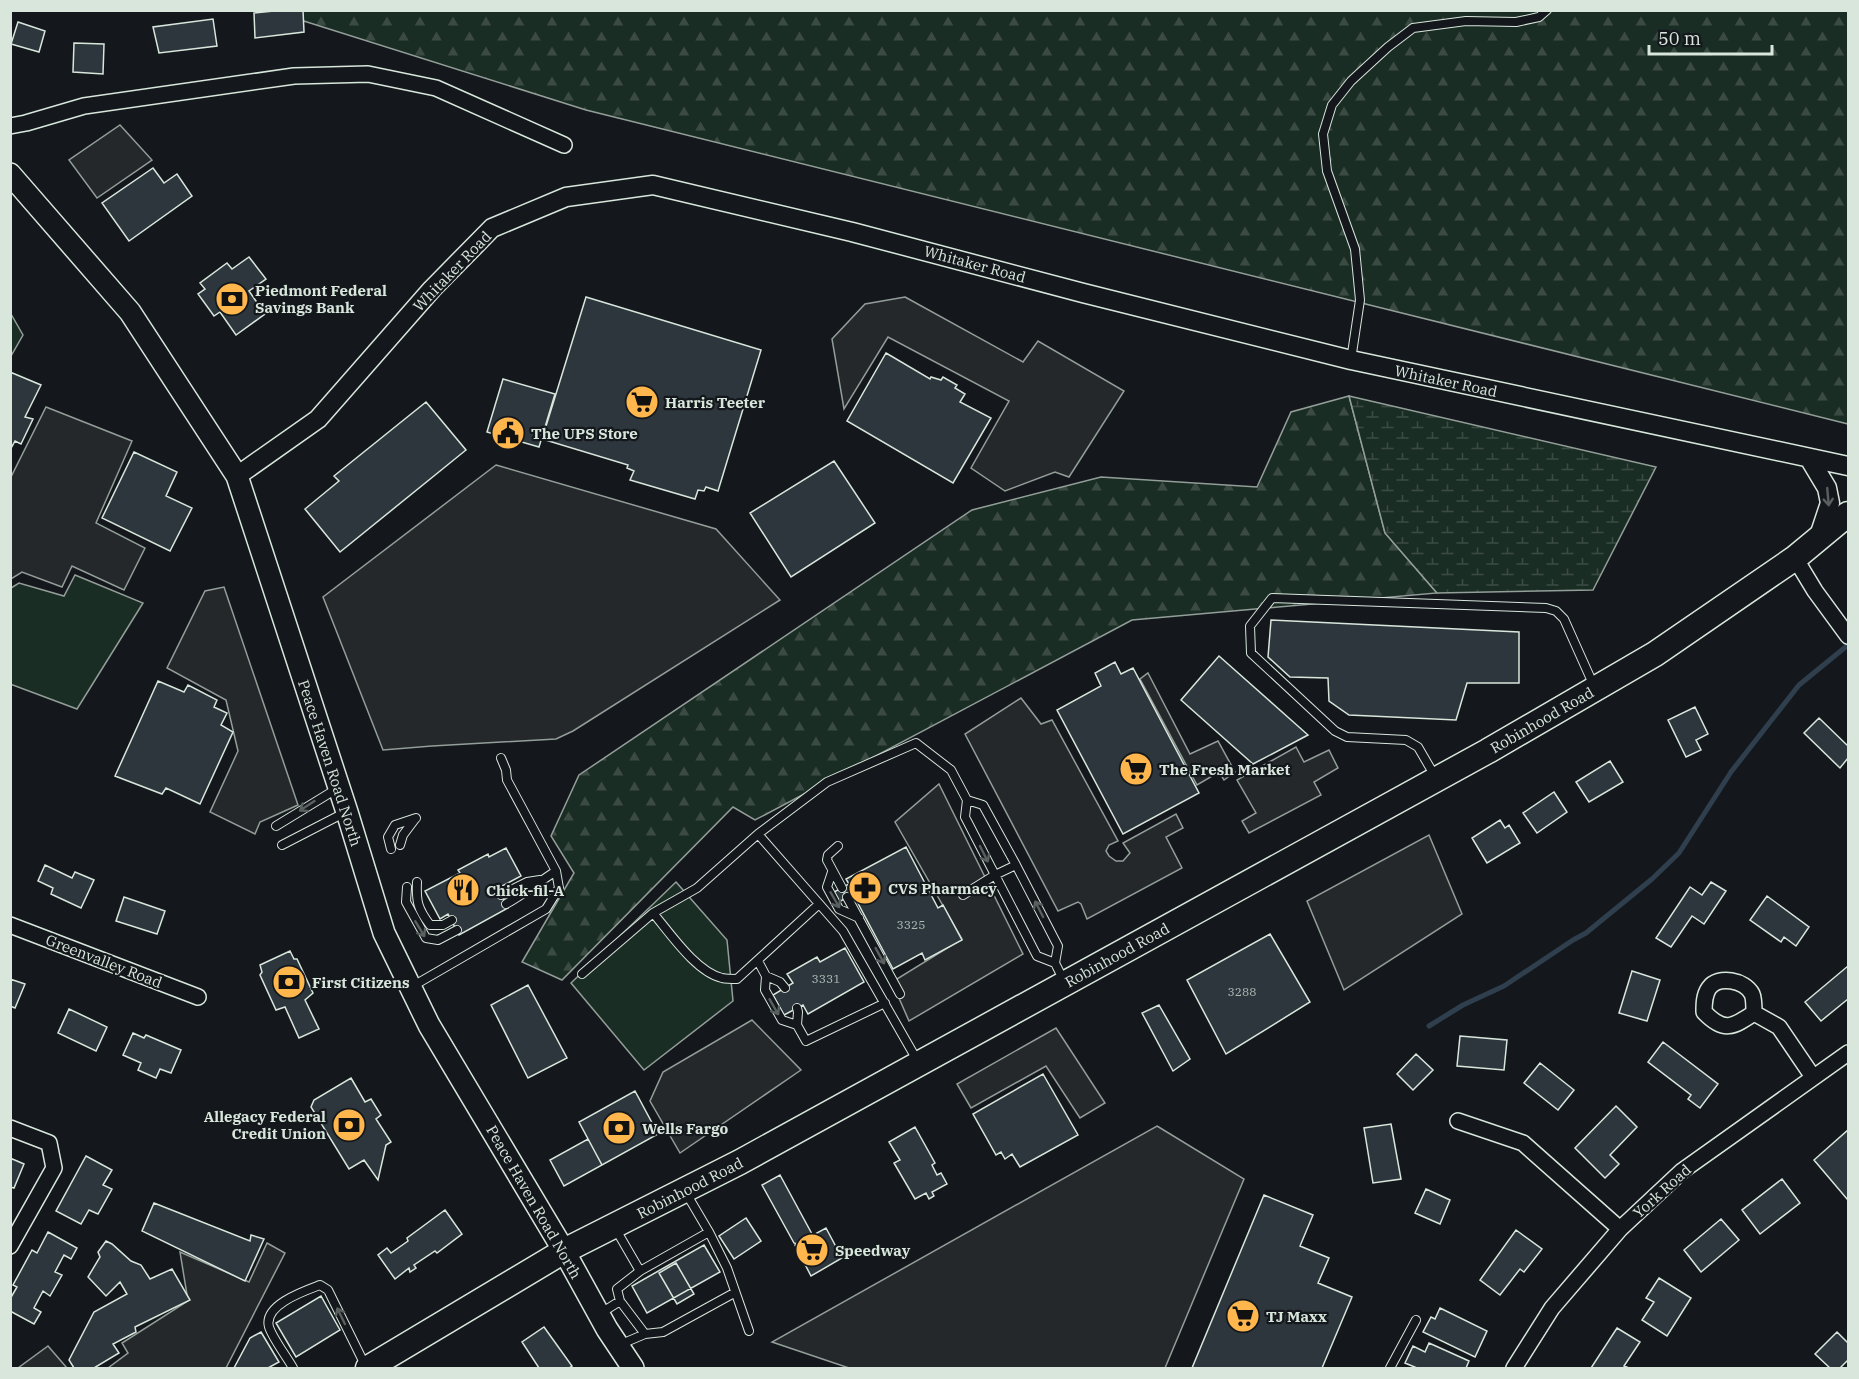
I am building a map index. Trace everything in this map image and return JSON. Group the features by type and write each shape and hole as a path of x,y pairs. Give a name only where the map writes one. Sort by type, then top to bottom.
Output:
{"main road":[{"name":"Peace Haven Road North","path":"10,174 130,312 237,476 339,787 384,933 429,1025 564,1251 599,1315 633,1368"},
{"name":"Robinhood Road","path":"367,1368 564,1251 740,1162 920,1063 1060,973 1436,779 1655,654 1796,558 1848,514"}],"street":[{"path":"10,126 84,106 294,76 368,74 436,88 564,145"},
{"name":"Whitaker Road","path":"237,476 318,419 432,290 492,228 566,197 653,185 852,232 1351,360 1848,466"},
{"path":"1809,458 1827,488 1830,503 1818,540"},
{"path":"1796,558 1815,591 1848,636"},
{"name":"Greenvalley Road","path":"10,925 198,997"},
{"path":"1755,1013 1779,1027 1813,1077"},
{"name":"York Road","path":"1514,1368 1552,1308 1620,1229 1682,1171 1848,1053"},
{"path":"1458,1121 1523,1143 1620,1229"},
{"path":"10,1128 49,1143 54,1168 10,1246"}],"lane":[{"path":"1351,360 1360,300 1355,249 1327,171 1323,134 1332,105 1351,81 1388,47 1413,28 1466,21 1516,22 1539,17 1547,10"},
{"path":"1436,779 1418,747 1406,740 1347,737 1335,731 1251,653 1250,626 1272,598 1546,608 1556,611 1564,619 1595,688"},
{"path":"582,974 653,913 697,888 758,834 827,782 916,743 951,770 967,800 965,816 1037,956 1060,973"},
{"path":"411,987 546,909 559,888 556,871 507,780 501,758"},
{"path":"276,826 339,787"},
{"path":"967,800 982,806 1016,865 1058,946 1060,973"},
{"path":"282,845 347,812"},
{"path":"391,849 388,837 395,825 416,818 403,835 400,844"},
{"path":"758,834 843,931 920,1063"},
{"path":"838,846 827,857 832,872 842,888"},
{"path":"963,895 1016,865"},
{"path":"506,904 531,890 541,880 556,871"},
{"path":"832,872 827,886 839,909 859,918"},
{"path":"501,895 527,882 541,880"},
{"path":"417,882 416,899 430,925 443,925 452,920"},
{"path":"407,887 406,902 426,938 438,940 457,930"},
{"path":"847,897 900,994"},
{"path":"653,913 690,957 704,968 722,978 737,979 819,904"},
{"path":"758,961 766,976 765,990 782,1020 797,1025"},
{"path":"766,976 780,982 785,988"},
{"path":"797,1008 797,1025 806,1041 885,1003"},
{"path":"684,1190 727,1268 749,1331"},
{"path":"614,1227 640,1271"},
{"path":"645,1334 620,1301 617,1289 640,1271 709,1232"},
{"path":"293,1368 269,1327 270,1318 276,1306 320,1285 328,1290 367,1368"},
{"path":"618,1345 645,1334 663,1332 734,1293"},
{"path":"599,1315 620,1301"},
{"path":"1390,1368 1416,1320"}],"green space":[{"path":"272,11 1848,11 1848,424 586,110"},
{"path":"11,314 23,335 10,356"},
{"path":"1349,396 1385,533 1437,593 1132,620 755,820 733,807 562,980 522,962 574,873 551,836 579,775 972,510 1101,477 1257,487 1291,412"},
{"path":"1349,396 1656,467 1593,590 1437,593 1385,533"},
{"path":"75,575 143,603 77,709 10,684 11,588 19,583 64,596"},
{"path":"676,882 727,940 733,1001 644,1070 571,983"}],"shaded area":[{"path":"120,125 152,160 97,198 69,160"},
{"path":"905,297 1023,362 1038,341 1124,391 1069,477 1055,472 1005,491 971,468 1009,401 888,337 844,409 832,339 865,304"},
{"path":"46,407 132,441 96,523 145,548 124,590 72,566 62,587 22,572 11,579 11,477"},
{"path":"496,465 716,529 780,600 573,731 556,739 383,750 323,597"},
{"path":"224,587 298,805 260,822 255,834 210,812 238,751 226,700 167,668 205,591"},
{"path":"1148,673 1190,754 1218,741 1235,772 1224,780 1219,772 1197,785 1140,679"},
{"path":"1021,698 1041,724 1052,720 1118,841 1109,845 1106,851 1109,856 1116,861 1123,861 1130,853 1123,843 1176,814 1183,828 1166,837 1182,868 1087,919 1078,902 1058,911 965,734"},
{"path":"1296,747 1304,762 1329,750 1338,768 1314,782 1321,795 1249,833 1242,821 1256,813 1237,780"},
{"path":"939,784 1023,954 909,1021 892,982 962,939 895,822"},
{"path":"1429,835 1462,914 1344,990 1307,901"},
{"path":"752,1020 801,1070 680,1153 650,1101 663,1072"},
{"path":"1056,1028 1105,1103 1080,1118 1046,1066 971,1108 957,1084"},
{"path":"1157,1126 1244,1179 1165,1368 849,1368 772,1342"},
{"path":"267,1243 285,1253 226,1368 108,1368 128,1353 122,1343 188,1301 180,1252 249,1282"},
{"path":"48,1346 67,1368 18,1368"}],"building":[{"path":"303,10 304,32 255,38 254,13"},
{"path":"213,19 217,46 159,53 153,27"},
{"path":"18,22 45,31 39,52 11,44"},
{"path":"74,43 104,44 103,74 73,72"},
{"path":"153,168 164,183 177,174 192,196 129,241 102,203"},
{"path":"249,257 266,279 249,291 265,314 236,335 220,312 214,316 198,294 205,289 200,283 227,263 232,269"},
{"path":"586,297 761,350 718,491 706,487 704,491 698,490 695,499 630,480 634,471 627,468 628,465 542,439"},
{"path":"886,353 930,379 931,377 941,380 943,377 957,385 955,388 965,394 960,402 991,418 953,483 847,421"},
{"path":"10,372 41,385 25,417 33,419 21,444 15,441 10,450"},
{"path":"503,379 555,394 539,447 487,432"},
{"path":"426,402 466,450 340,552 305,509 339,481 334,476"},
{"path":"134,452 177,472 166,496 192,508 170,551 102,518"},
{"path":"834,461 875,523 791,577 750,513"},
{"path":"1271,620 1519,632 1519,683 1467,683 1456,720 1349,715 1329,701 1328,678 1290,677 1268,657"},
{"path":"1219,656 1308,735 1253,764 1181,700"},
{"path":"1115,662 1121,674 1133,668 1199,793 1123,834 1057,710 1101,686 1095,673"},
{"path":"158,681 184,692 188,685 217,700 214,707 227,713 221,725 233,732 200,804 166,788 162,794 115,776"},
{"path":"1695,707 1708,734 1696,740 1701,750 1686,757 1668,720"},
{"path":"1819,718 1848,746 1848,758 1840,768 1804,733"},
{"path":"1610,761 1623,782 1589,802 1576,782"},
{"path":"1554,792 1567,812 1537,833 1523,813"},
{"path":"1500,820 1505,828 1509,825 1520,843 1487,863 1472,838"},
{"name":"CVS Pharmacy","path":"906,847 938,908 943,905 962,940 925,960 922,953 893,969 853,894 839,902 834,892 849,884 846,879"},
{"name":"Chick-fil-A","path":"506,848 521,876 498,888 508,908 459,935 448,914 440,919 425,891 460,873 458,870 488,854 489,857"},
{"path":"45,865 72,878 75,872 94,880 81,908 51,894 53,888 38,881"},
{"path":"1711,882 1726,891 1704,924 1692,916 1671,947 1656,938 1690,887 1702,895"},
{"path":"1767,896 1809,927 1796,946 1784,937 1781,942 1750,920"},
{"path":"124,897 165,911 157,934 116,921"},
{"path":"1270,934 1310,1002 1226,1054 1187,980"},
{"path":"845,948 864,982 808,1014 803,1005 784,1015 773,995 793,983 787,974 817,957 820,962"},
{"path":"290,951 294,959 297,959 313,993 305,1000 319,1029 299,1038 285,1007 276,1010 260,975 262,972 260,965"},
{"path":"1848,966 1848,999 1821,1021 1805,1002"},
{"path":"1632,971 1660,980 1647,1021 1619,1013"},
{"path":"10,979 25,984 15,1008 10,1006"},
{"path":"528,985 567,1058 528,1078 491,1005"},
{"path":"1159,1005 1190,1059 1173,1071 1142,1013"},
{"path":"69,1009 107,1027 96,1051 58,1033"},
{"path":"133,1033 144,1038 146,1035 181,1050 171,1073 160,1069 156,1078 138,1070 141,1063 123,1055"},
{"path":"1460,1036 1507,1040 1504,1070 1457,1066"},
{"path":"1663,1042 1718,1084 1700,1108 1688,1099 1691,1095 1648,1062"},
{"path":"1416,1054 1433,1070 1413,1090 1397,1074"},
{"path":"1540,1063 1574,1090 1558,1110 1524,1083"},
{"path":"1043,1074 1078,1135 1020,1167 1012,1154 1005,1159 1001,1152 996,1155 973,1114"},
{"path":"351,1078 365,1102 371,1099 381,1115 376,1119 391,1142 386,1145 378,1180 364,1160 349,1169 311,1107 314,1100"},
{"name":"Wells Fargo","path":"635,1091 658,1134 602,1165 579,1122"},
{"path":"1616,1106 1637,1127 1610,1155 1619,1164 1605,1178 1575,1148"},
{"path":"1391,1124 1401,1179 1373,1183 1364,1128"},
{"path":"915,1127 935,1163 932,1165 937,1175 941,1173 947,1184 932,1192 934,1196 929,1199 926,1193 915,1199 894,1163 900,1160 889,1142"},
{"path":"1848,1130 1848,1197 1847,1199 1814,1160"},
{"path":"588,1139 602,1165 564,1186 550,1160"},
{"path":"86,1156 112,1170 103,1185 112,1189 98,1214 89,1210 81,1224 56,1211"},
{"path":"10,1158 24,1164 14,1188 10,1187"},
{"path":"780,1175 812,1234 811,1237 797,1244 794,1243 762,1185"},
{"path":"1782,1179 1800,1203 1760,1234 1742,1210"},
{"path":"1426,1189 1450,1200 1440,1224 1415,1213"},
{"path":"1264,1195 1313,1215 1300,1246 1329,1258 1318,1283 1352,1297 1322,1368 1192,1368"},
{"path":"154,1203 250,1241 251,1235 264,1239 245,1281 142,1231"},
{"path":"445,1210 462,1234 437,1253 435,1251 414,1265 416,1268 410,1272 409,1268 395,1279 378,1255 387,1248 391,1253"},
{"path":"746,1218 761,1241 734,1259 719,1236"},
{"path":"1721,1219 1739,1240 1701,1272 1684,1250"},
{"path":"826,1228 842,1258 811,1276 795,1245"},
{"path":"1516,1230 1542,1249 1524,1272 1520,1269 1500,1295 1480,1280"},
{"path":"48,1232 77,1248 71,1259 64,1255 55,1272 62,1275 50,1296 43,1291 34,1308 41,1312 34,1324 10,1311 10,1299 17,1287 13,1285 32,1250 37,1253"},
{"path":"106,1241 131,1261 141,1265 150,1279 172,1269 190,1300 135,1327 136,1332 113,1344 119,1353 94,1368 74,1368 69,1360 94,1312 127,1294 120,1282 106,1296 88,1277 100,1257 98,1252"},
{"path":"704,1245 720,1272 647,1313 632,1286"},
{"path":"676,1263 694,1294 677,1304 659,1273"},
{"path":"1659,1278 1691,1298 1667,1336 1642,1320 1654,1302 1646,1298"},
{"path":"321,1296 340,1330 296,1357 276,1323"},
{"path":"1440,1308 1487,1331 1475,1357 1423,1332 1431,1317 1435,1319"},
{"path":"544,1327 572,1366 569,1368 539,1368 522,1342"},
{"path":"1617,1328 1640,1342 1624,1366 1629,1368 1591,1368"},
{"path":"261,1332 279,1362 268,1368 234,1368 250,1338"},
{"path":"1837,1332 1848,1343 1848,1360 1840,1368 1830,1368 1815,1354"},
{"path":"1429,1343 1469,1361 1466,1368 1417,1368 1405,1363 1413,1346 1425,1352"}],"waterway":[{"path":"1429,1026 1463,1005 1504,986 1586,933 1652,879 1679,853 1731,772 1799,685 1848,645"}],"place":[{"name":"Piedmont Federal Savings Bank","path":"232,299"},
{"name":"Harris Teeter","path":"642,402"},
{"name":"The UPS Store","path":"508,433"},
{"name":"The Fresh Market","path":"1136,769"},
{"name":"CVS Pharmacy","path":"865,888"},
{"name":"Chick-fil-A","path":"463,890"},
{"name":"First Citizens","path":"289,982"},
{"name":"Allegacy Federal Credit Union","path":"349,1125"},
{"name":"Wells Fargo","path":"619,1128"},
{"name":"Speedway","path":"812,1250"},
{"name":"TJ Maxx","path":"1243,1316"}]}
